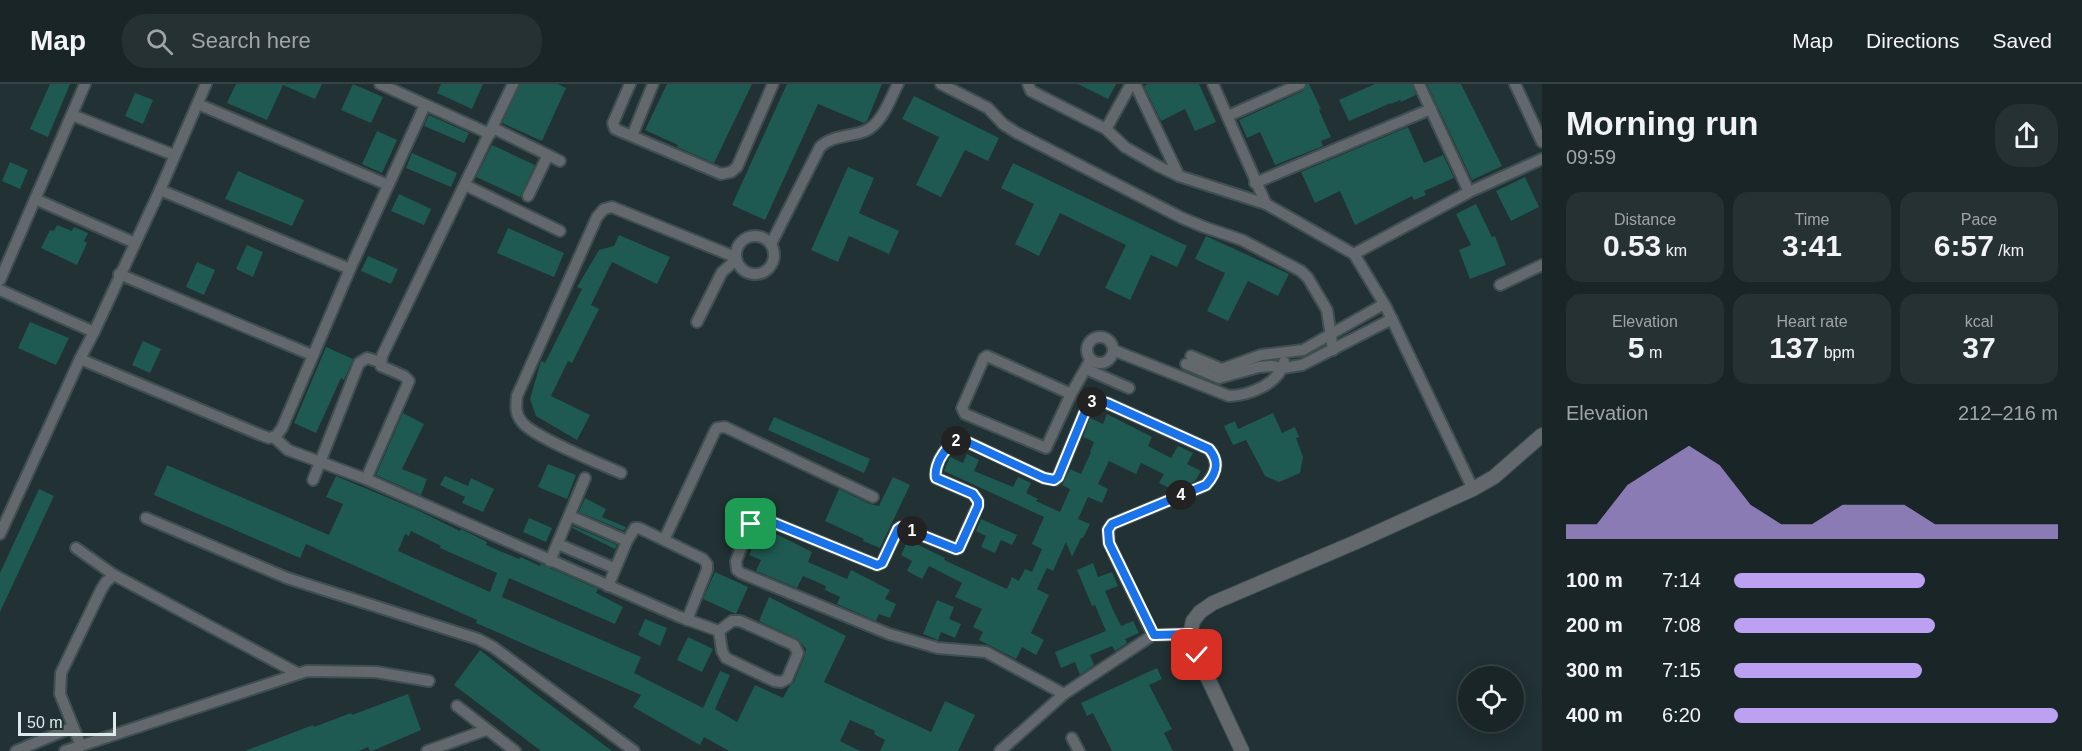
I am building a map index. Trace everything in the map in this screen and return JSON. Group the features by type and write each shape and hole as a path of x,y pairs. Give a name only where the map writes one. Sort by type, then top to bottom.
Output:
{"street":[{"path":"0,280 85,84"},
{"path":"0,534 160,190 206,84"},
{"path":"380,84 405,89 425,105 560,160"},
{"path":"380,362 513,84"},
{"path":"630,84 613,123 617,130 721,174 731,172 737,167 773,84"},
{"path":"632,136 653,84"},
{"path":"771,244 820,147 829,141 867,130 879,118 898,84"},
{"path":"941,84 988,108 1003,124 1017,134 1182,218 1242,240 1300,271 1308,278 1327,310 1333,350"},
{"path":"1028,84 1031,91 1041,97 1106,129 1137,155 1179,176 1266,204 1354,254 1392,319 1473,489"},
{"path":"1106,129 1131,84"},
{"path":"1136,84 1179,176"},
{"path":"1213,84 1266,204"},
{"path":"1228,116 1300,84"},
{"path":"1419,84 1469,192"},
{"path":"1515,84 1542,142"},
{"path":"198,104 388,185"},
{"path":"274,437 282,428 350,268 425,105"},
{"path":"1256,183 1431,109"},
{"path":"72,115 174,155"},
{"path":"528,196 548,155"},
{"path":"1354,254 1469,192 1542,159"},
{"path":"465,185 560,231"},
{"path":"160,190 350,268"},
{"path":"35,199 135,243"},
{"path":"621,473 531,430 518,416 516,408 517,396 597,217 604,209 612,207 737,261 750,274 763,273 768,269 774,257 771,244 762,237 750,236 740,242 737,261 700,324"},
{"path":"1500,285 1542,265"},
{"path":"119,274 312,355"},
{"path":"0,290 94,332"},
{"path":"1384,304 1304,350 1261,355 1222,369 1188,360 1220,378 1259,367 1283,368 1302,365 1392,319"},
{"path":"1071,394 987,356 984,358 963,405 963,412 1045,449 1071,394 1089,364 1088,348 1095,339 1107,340 1113,350 1229,396 1245,394 1268,384 1283,368 1286,353"},
{"path":"1089,364 1107,361 1113,350"},
{"path":"80,358 261,435 274,437 288,450 366,479 608,586 687,620 719,631"},
{"path":"313,480 359,363 367,358 380,362 384,368 404,376 409,381 366,479"},
{"path":"1089,364 1129,388"},
{"path":"1064,694 986,652 938,648 889,634 741,573 737,570 736,561 751,524 755,519 762,518 877,565 882,563 901,527 956,549 959,548 978,506 978,501 973,494 936,478 936,469 950,444 960,440 965,441 1044,478 1054,480 1058,477 1086,409 1091,402 1097,400 1209,449 1215,456 1214,476 1206,485 1112,524 1108,530 1109,543 1154,635"},
{"path":"664,540 715,431 721,427 873,497"},
{"path":"1242,751 1197,655 1190,634 1193,621 1200,612 1213,603 1473,489 1494,477 1542,435"},
{"path":"550,561 585,478"},
{"path":"570,516 627,541"},
{"path":"146,518 287,578 478,639 493,647 634,751"},
{"path":"608,586 627,541 635,528 639,528 704,559 707,564 707,570 687,620"},
{"path":"558,544 614,568"},
{"path":"76,548 114,575 297,673"},
{"path":"81,746 60,694 61,674 101,590 114,575"},
{"path":"732,621 740,621 794,645 798,653 787,679 781,682 774,681 726,658 722,651 719,631 732,621"},
{"path":"1000,751 1064,694 1154,635 1190,634"},
{"path":"65,751 297,673 326,669 350,670 406,675 429,681"},
{"path":"457,706 515,751"},
{"path":"16,751 73,727"},
{"path":"427,751 486,730"},
{"path":"1072,738 1079,751"}],"building":[{"path":"50,84 70,84 48,137 30,129"},
{"path":"236,84 322,84 315,99 283,85 267,120 227,103"},
{"path":"353,84 383,97 371,123 341,110"},
{"path":"441,84 483,84 472,109 437,93"},
{"path":"520,84 558,84 566,88 542,141 502,123"},
{"path":"667,84 752,84 714,163 645,130"},
{"path":"787,84 882,84 867,121 864,123 818,104 765,220 732,205"},
{"path":"1078,84 1116,84 1108,99"},
{"path":"1148,84 1199,84 1216,122 1195,131 1185,109 1161,121 1144,86"},
{"path":"1307,84 1321,109 1319,110 1331,137 1321,141 1323,146 1275,165 1260,132 1247,138 1239,120 1303,91"},
{"path":"1375,84 1412,84 1416,95 1349,121 1339,100"},
{"path":"1427,84 1461,84 1502,166 1472,180"},
{"path":"135,93 153,100 143,124 125,116"},
{"path":"914,96 999,138 988,161 965,150 941,197 916,185 939,137 902,119"},
{"path":"429,115 469,133 464,143 424,126"},
{"path":"1408,127 1424,163 1443,155 1454,178 1424,191 1426,195 1414,200 1412,196 1355,225 1340,191 1315,203 1301,172"},
{"path":"377,131 397,140 382,173 362,164"},
{"path":"492,145 535,165 520,197 476,177"},
{"path":"412,153 457,173 451,187 406,168"},
{"path":"10,162 28,170 20,189 2,181"},
{"path":"1013,163 1187,246 1177,267 1151,255 1130,300 1105,288 1126,245 1060,213 1039,256 1015,244 1034,204 1001,188"},
{"path":"848,167 874,178 859,213 899,231 889,254 849,236 838,262 811,250"},
{"path":"238,171 304,200 292,226 225,199"},
{"path":"1525,177 1539,207 1511,221 1496,191"},
{"path":"399,194 431,209 424,225 391,211"},
{"path":"1476,204 1492,237 1495,236 1506,265 1470,279 1459,250 1471,245 1456,214"},
{"path":"57,225 72,231 74,227 88,233 84,241 87,243 77,265 41,248 50,230 54,231"},
{"path":"508,228 564,253 554,277 497,253"},
{"path":"619,235 670,257 657,284 612,262 591,305 599,309 572,363 568,361 551,396 590,415 577,440 536,416 530,399 541,361 545,363 582,289 577,287 599,250 614,246"},
{"path":"1206,236 1289,274 1278,296 1248,281 1228,321 1207,311 1225,273 1195,259"},
{"path":"247,245 263,252 253,277 236,269"},
{"path":"368,256 398,269 391,284 361,271"},
{"path":"197,262 215,270 204,295 186,287"},
{"path":"30,322 69,338 56,365 18,348"},
{"path":"143,341 161,349 150,373 132,365"},
{"path":"326,347 353,359 344,380 341,378 316,433 294,423"},
{"path":"403,413 424,424 402,469 427,479 421,495 376,475"},
{"path":"1273,413 1282,433 1295,427 1299,437 1296,438 1303,457 1300,473 1279,482 1265,476 1246,440 1233,445 1224,426 1235,421 1238,429"},
{"path":"1107,414 1152,437 1148,446 1171,458 1178,446 1193,453 1187,464 1201,471 1195,481 1187,485 1181,481 1174,490 1159,483 1164,474 1141,463 1136,474 1109,461 1098,484 1108,489 1102,503 1088,497 1078,519 1090,524 1083,538 1072,557 1066,542 1053,571 1047,568 1037,589 1049,595 1031,633 1044,640 1036,655 1022,647 1016,659 979,640 983,632 973,627 982,609 955,597 962,583 929,566 922,579 907,571 912,561 901,555 908,540 945,558 944,560 1007,589 1012,577 1019,581 1025,569 1032,572 1042,549 1032,544 1044,517 944,471 950,457 963,463 967,454 979,460 974,471 1013,487 1018,477 1031,483 1026,493 1038,499 1036,501 1060,512 1070,489 1062,485 1070,469 1081,474 1091,452 1094,442 1083,437 1090,418 1103,424"},
{"path":"774,417 870,459 864,473 768,430"},
{"path":"548,464 576,475 567,499 538,487"},
{"path":"167,465 329,535 343,504 326,497 336,476 415,509 460,531 461,529 487,542 486,545 519,559 521,557 540,566 541,564 598,589 596,593 623,607 615,624 509,578 502,597 641,657 634,673 703,708 720,671 730,675 715,709 737,722 755,685 783,698 794,682 805,655 806,649 798,639 759,621 769,597 846,636 824,682 931,732 945,701 975,715 958,751 880,751 885,740 874,734 875,731 850,720 840,741 860,751 729,751 704,737 700,745 633,707 641,695 476,623 477,620 306,544 300,558 154,495","holes":["411,531 441,546 440,548 497,573 490,592 398,551 405,534 409,536"]},
{"path":"445,476 468,486 471,478 494,489 483,512 462,503 465,497 440,485"},
{"path":"893,477 910,485 880,548 825,521 839,489 879,506"},
{"path":"39,489 54,496 0,612 0,573"},
{"path":"585,498 606,509 602,517 626,527 624,531 579,512"},
{"path":"529,518 552,528 546,542 523,532"},
{"path":"981,519 1017,535 1012,545 1001,540 995,553 981,547 986,536 976,531"},
{"path":"573,526 617,545 615,549 572,528"},
{"path":"774,533 812,552 808,562 847,579 851,570 890,590 885,599 896,604 890,618 879,614 876,621 837,604 840,597 825,590 826,586 803,576 797,588 756,571 761,560 749,555 756,539 769,545"},
{"path":"1093,563 1098,577 1112,572 1118,586 1105,591 1121,626 1133,621 1139,633 1125,639 1127,643 1115,651 1112,646 1090,655 1094,665 1080,675 1075,662 1061,668 1055,652 1106,631 1095,605 1092,606 1077,570"},
{"path":"715,572 748,587 736,614 703,599"},
{"path":"937,600 954,607 949,619 961,624 955,638 941,632 938,640 923,634"},
{"path":"645,619 667,628 660,646 638,635"},
{"path":"688,637 713,649 702,672 677,660"},
{"path":"480,650 612,751 541,751 454,685"},
{"path":"1157,668 1162,679 1149,685 1172,729 1164,733 1173,751 1112,751 1093,713 1087,716 1081,703"},
{"path":"408,694 421,730 372,751 368,747 359,751 245,751 313,725 314,727 351,713 352,715"}],"route":[{"path":"751,524 755,519 762,518 877,565 882,563 901,527 952,549 959,548 978,506 978,501 973,494 936,478 936,469 950,444 954,441 965,441 1044,478 1054,480 1058,477 1086,409 1091,402 1097,400 1209,449 1215,456 1214,476 1206,485 1112,524 1108,530 1109,543 1154,635 1190,634 1197,655"}]}
